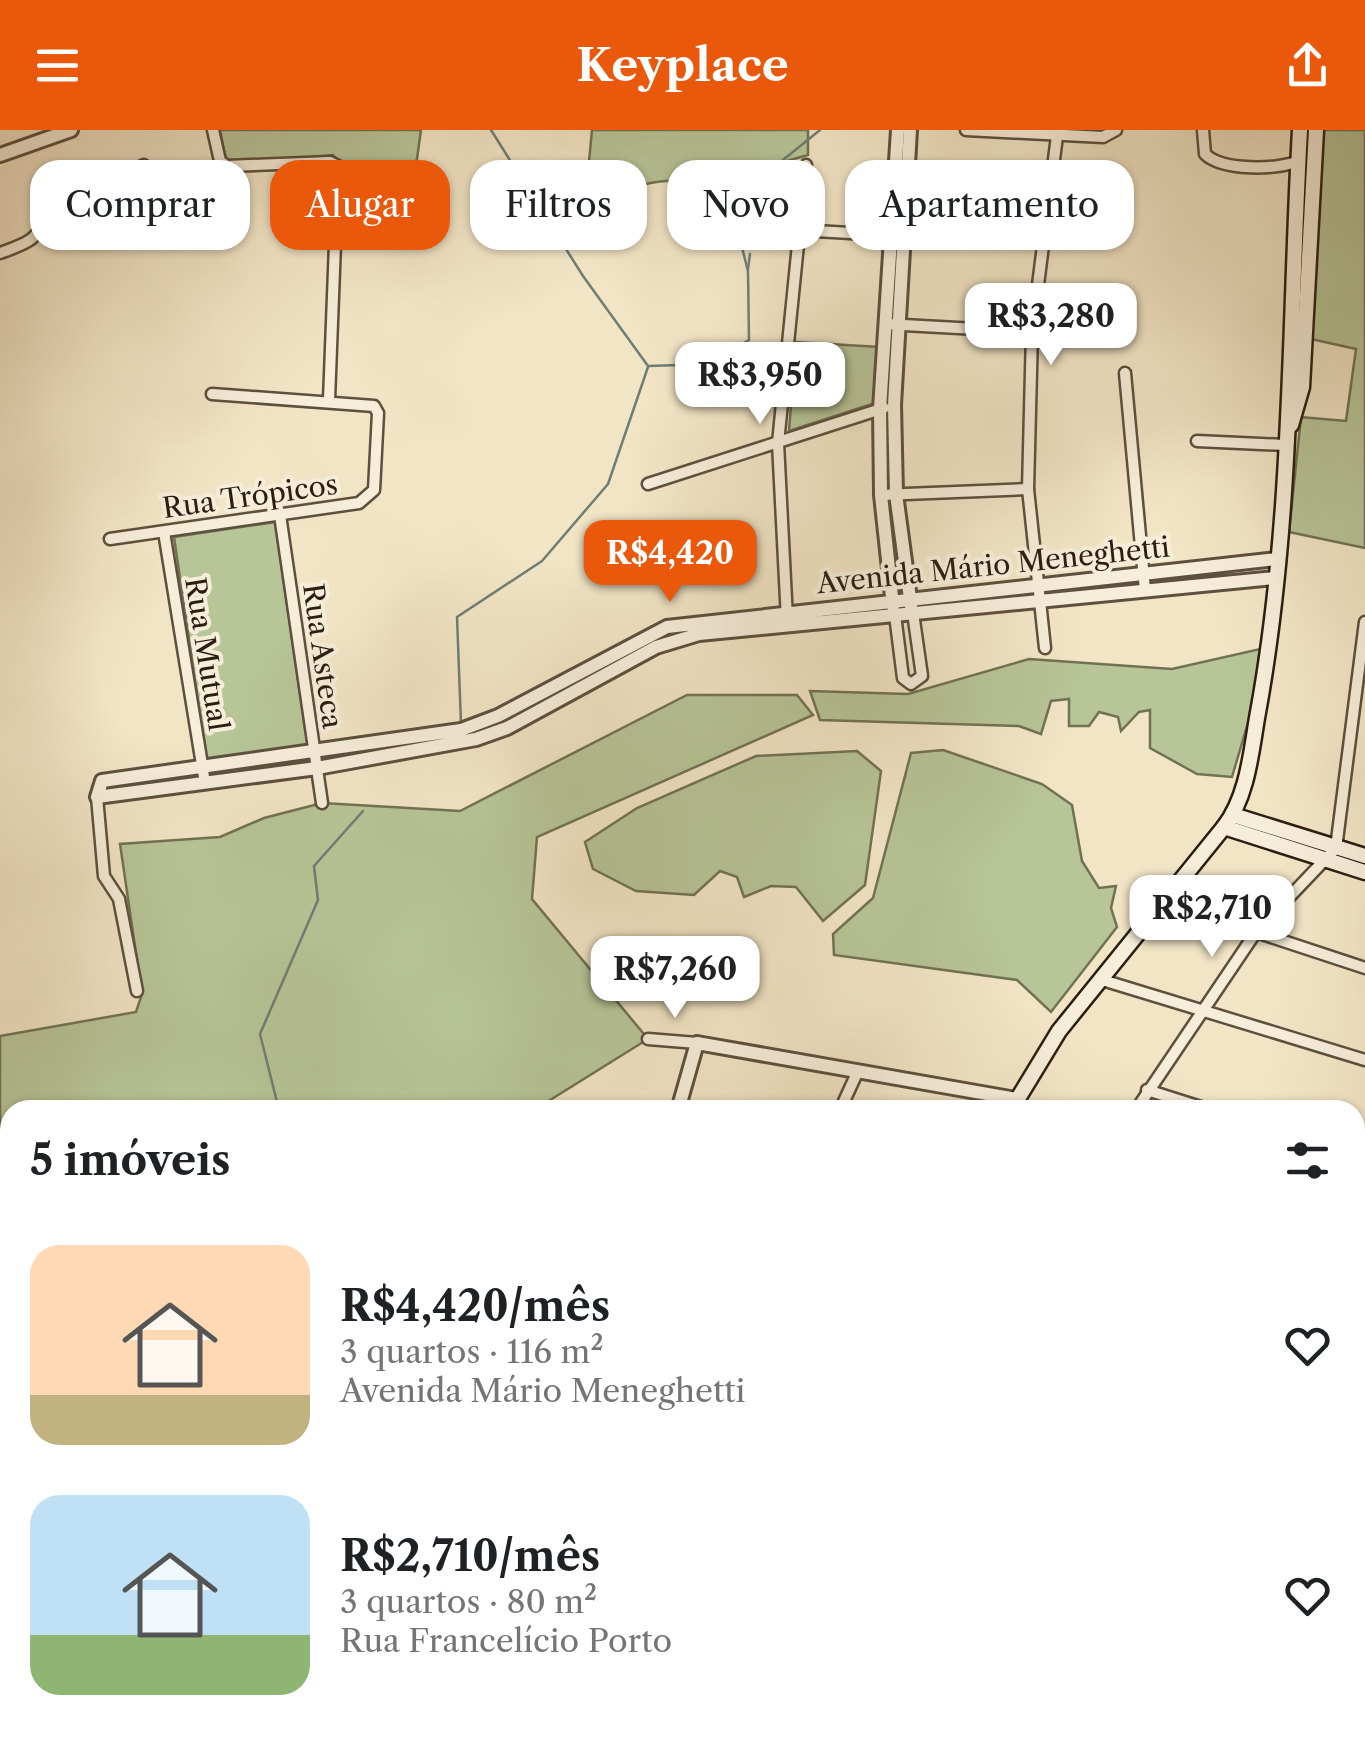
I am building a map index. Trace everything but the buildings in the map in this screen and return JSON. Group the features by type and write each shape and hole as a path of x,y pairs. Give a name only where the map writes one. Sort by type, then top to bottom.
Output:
{"main road":[{"path":"1016,1100 1059,1031 1228,821 1260,704 1275,578 1285,445 1294,389 1300,130"},
{"path":"1302,167 1316,130"},
{"path":"1228,821 1365,856"},
{"path":"1228,821 1365,872"}],"street":[{"path":"0,155 34,136 72,130"},
{"path":"212,394 329,400 338,166 330,162 227,166 220,161 213,130"},
{"path":"898,130 898,160"},
{"path":"907,160 910,130"},
{"path":"966,130 1104,137 1116,130"},
{"path":"1203,130 1205,154 1216,163 1302,167"},
{"path":"1044,648 1028,489 1032,332 1057,136"},
{"path":"0,253 30,241"},
{"path":"787,619 778,443 796,250"},
{"path":"887,407 922,676 911,684 903,678 881,495 897,250"},
{"path":"892,324 1032,332"},
{"path":"1125,373 1144,583"},
{"name":"Rua Trópicos","path":"110,539 359,503 374,490 378,412 374,406 329,400"},
{"path":"648,484 887,407"},
{"path":"1197,441 1285,445"},
{"path":"881,495 1028,489"},
{"name":"Rua Asteca","path":"280,515 322,803"},
{"name":"Rua Mutual","path":"164,532 204,776"},
{"name":"Avenida Mário Meneghetti","path":"572,685 667,627 894,607 1042,600 1276,559"},
{"name":"Avenida Mário Meneghetti","path":"912,606 1040,584 1275,578"},
{"name":"Avenida Mário Meneghetti","path":"138,991 119,899 104,876 97,797 102,781 204,776 474,733 670,643 698,634 787,619"},
{"path":"1142,1100 1256,932 1336,848 1365,622"},
{"path":"667,627 670,643"},
{"path":"1256,932 1365,968"},
{"path":"1100,979 1365,1060"},
{"path":"648,1040 697,1043 993,1100"},
{"path":"681,1100 697,1043"},
{"path":"844,1100 856,1073"},
{"path":"1147,1090 1178,1100"}],"green space":[{"path":"220,130 421,130 417,160 337,160 333,155 250,163 226,160"},
{"path":"592,130 808,130 808,155 790,160 667,160 667,181 647,183 647,160 589,160"},
{"path":"1313,130 1365,130 1365,548 1289,532 1301,417 1346,421 1356,349 1302,337"},
{"path":"796,342 879,347 875,403 789,431"},
{"path":"275,522 308,748 207,763 174,537"},
{"path":"1260,649 1252,709 1232,777 1197,774 1150,748 1150,710 1139,712 1121,731 1118,717 1099,712 1089,726 1069,726 1069,699 1051,701 1041,734 1019,726 820,720 810,691 908,694 1029,659 1172,669"},
{"path":"687,695 797,695 813,715 537,837 532,899 648,1039 550,1100 0,1100 0,1036 136,1012 142,994 120,844 220,837 264,818 322,803 460,811"},
{"path":"943,750 1042,784 1072,805 1082,861 1099,888 1116,886 1111,908 1117,927 1051,1012 1017,980 834,955 833,934 873,898 911,753"},
{"path":"857,751 881,771 865,885 823,921 796,887 771,886 744,897 737,877 720,871 694,895 636,891 593,869 585,842 637,808 756,756"}],"waterway":[{"path":"491,130 583,276 648,366"},
{"path":"649,366 708,364 749,340 748,271 736,224 783,160 820,130"},
{"path":"748,269 750,254"},
{"path":"461,724 457,617 542,561 608,484 648,367"},
{"path":"276,1100 260,1034 318,900 314,866 363,811"}]}
